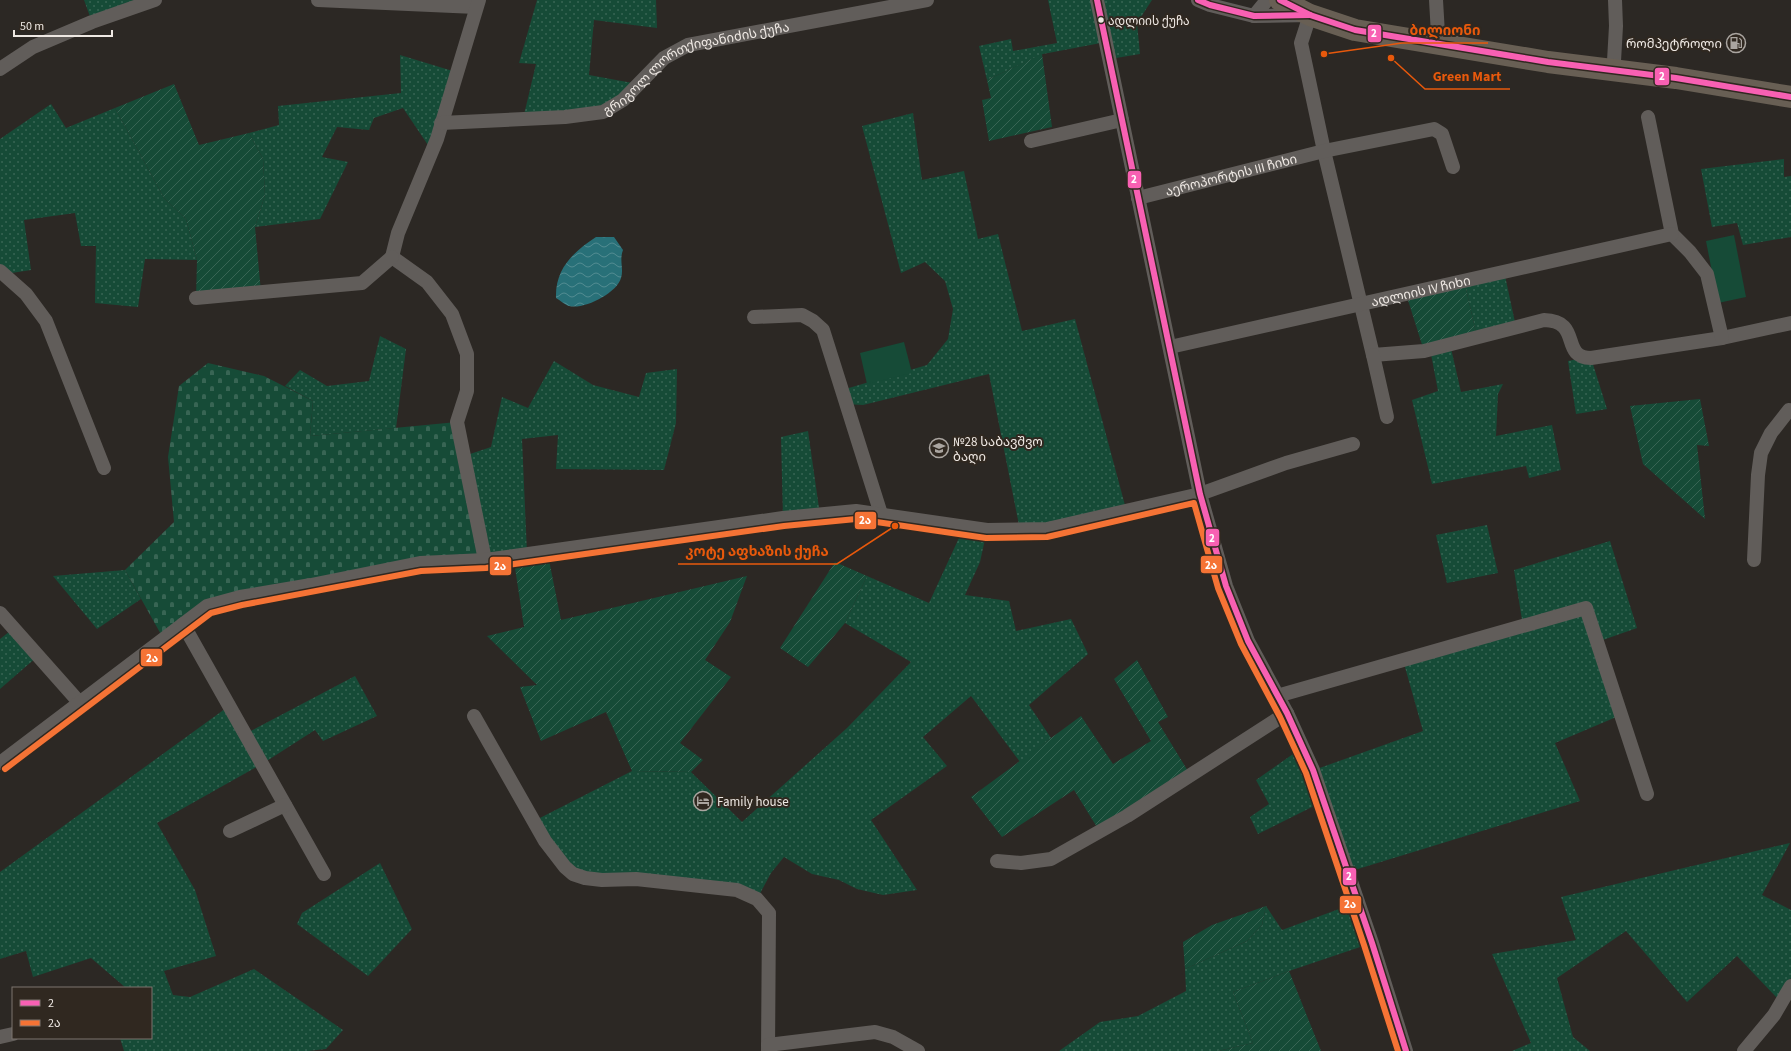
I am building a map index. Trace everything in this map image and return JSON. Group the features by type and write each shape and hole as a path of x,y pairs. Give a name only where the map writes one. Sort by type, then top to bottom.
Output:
{"highway":[{"path":"1280,0 1306,8 1357,19 1438,34 1614,61 1791,85"},
{"path":"1306,8 1355,30 1438,45 1548,62 1676,78 1791,97"}],"street":[{"path":"0,69 33,47 92,22 155,0"},
{"path":"196,298 362,283 392,257 398,233 437,139 478,4 318,0"},
{"name":"გრიგოლ ლორთქიფანიძის ქუჩა","path":"441,123 565,117 603,112 623,100 664,58 688,45 927,0"},
{"path":"1097,0 1200,494 1226,586 1248,641 1287,713 1313,770 1372,943 1406,1051"},
{"path":"1198,0 1210,5 1254,16 1306,8 1301,43 1324,151 1387,418"},
{"path":"1254,16 1267,0"},
{"path":"1436,0 1438,34"},
{"path":"1614,61 1616,26 1615,0"},
{"path":"1648,117 1672,234 1690,252 1707,274 1722,338"},
{"path":"1031,141 1122,120"},
{"name":"აეროპორტის III ჩიხი","path":"1138,198 1324,151 1434,129 1442,134 1453,167"},
{"name":"ადლიის IV ჩიხი","path":"1170,347 1672,234"},
{"path":"392,257 427,282 452,314 467,354 467,391 457,422 485,560"},
{"path":"0,271 26,294 46,321 104,468"},
{"path":"754,317 802,315 813,321 822,330 881,514"},
{"path":"1373,355 1424,351 1544,320 1555,320 1562,324 1569,335 1572,348 1582,358 1591,358 1722,338 1791,323"},
{"path":"1754,560 1758,475 1761,453 1771,434 1790,409"},
{"path":"0,763 207,606 240,597 311,586 420,563 485,560 782,518 856,511 987,530 1048,529 1200,494 1286,463 1352,444"},
{"path":"1277,696 1586,608 1647,794"},
{"path":"0,613 79,702"},
{"path":"183,624 324,874"},
{"path":"997,861 1021,863 1051,859 1127,816 1287,713"},
{"path":"474,716 546,841 565,868 573,874 585,878 602,880 636,879 737,890 757,899 768,913 768,1048 875,1032 893,1037 918,1051"},
{"path":"230,831 285,805"},
{"path":"1744,1051 1774,1015 1791,986"},
{"path":"0,1037 12,1034"}],"green space":[{"path":"84,0 155,0 92,22"},
{"path":"537,0 656,0 657,28 594,20 589,75 638,84 603,112 523,119 536,64 519,63"},
{"path":"1048,0 1152,0 1137,23 1140,54 1110,59 1106,42 1043,54 987,80 979,46 1011,39 1013,51 1057,43"},
{"path":"1042,54 1052,127 989,141 982,100 991,98 987,80"},
{"path":"400,55 456,72 432,151 403,108 374,118 369,130 337,127 322,157 348,162 320,219 255,227 265,195 263,159 249,133 279,125 278,106 401,93"},
{"path":"174,84 199,145 249,133 263,159 265,195 255,227 261,292 196,298 197,260 186,219 164,198 115,108"},
{"path":"51,104 66,128 115,108 164,198 186,219 197,260 145,259 138,307 95,303 96,246 81,246 75,213 24,220 31,270 5,274 0,271 0,139"},
{"path":"913,113 922,180 964,171 978,239 998,234 1022,331 1075,319 1126,509 1062,522 1019,525 989,374 863,405 846,404 842,390 927,365 948,339 953,309 945,281 925,262 901,273 862,126"},
{"path":"1784,159 1784,177 1791,176 1791,237 1743,245 1737,223 1712,227 1701,169"},
{"path":"1734,235 1746,297 1718,303 1706,241"},
{"path":"1504,271 1516,327 1477,337 1464,280"},
{"path":"1464,280 1477,337 1424,351 1406,294"},
{"path":"380,336 406,349 396,428 310,436 313,401 285,386 300,370 327,386 369,381"},
{"path":"904,342 912,373 867,384 860,353"},
{"path":"1450,344 1461,392 1503,384 1498,394 1496,436 1552,425 1561,470 1529,478 1526,466 1432,484 1412,400 1438,391 1430,349"},
{"path":"1591,358 1607,409 1576,414 1568,361"},
{"path":"554,361 593,385 639,397 646,373 677,369 676,423 664,470 556,469 558,435 522,439 527,553 485,560 464,456 491,447 502,397 528,408"},
{"path":"208,363 264,376 313,401 310,436 457,422 485,560 420,563 207,606 163,638 125,570 174,522 168,457 179,386"},
{"path":"1700,399 1709,446 1697,445 1705,519 1643,464 1630,406"},
{"path":"808,431 820,515 783,518 781,437"},
{"path":"1487,525 1498,573 1447,583 1436,535"},
{"path":"964,527 987,530 980,562 965,595 1009,601 1016,631 1071,619 1088,654 1029,705 1051,738 1020,762 971,696 923,737 947,766 871,820 917,890 883,895 857,889 839,880 812,874 784,857 771,873 757,899 573,874 534,821 632,771 691,772 742,822 847,728 911,662 845,623 867,576 929,603"},
{"path":"1610,541 1637,628 1597,642 1621,715 1555,743 1580,801 1348,872 1324,801 1258,834 1250,817 1269,804 1256,780 1303,747 1314,770 1423,731 1403,660 1523,626 1514,570"},
{"path":"547,550 561,620 747,576 730,622 705,660 731,677 680,743 703,760 691,772 632,771 606,712 541,741 520,687 537,685 487,636 524,627 513,555"},
{"path":"835,562 867,576 845,623 808,667 780,648"},
{"path":"125,570 141,599 97,629 53,576"},
{"path":"14,628 38,656 0,689 0,639"},
{"path":"1137,660 1168,717 1158,722 1191,776 1100,832 1074,790 1002,837 971,797 1081,716 1113,764 1151,741 1114,679"},
{"path":"355,676 377,716 323,741 315,730 262,764 157,823 195,890 216,956 164,971 173,995 190,997 254,969 343,1030 326,1049 308,1051 124,1051 120,1039 152,1039 152,987 125,987 91,958 33,977 26,951 0,959 0,872 229,706 245,734"},
{"path":"1790,843 1762,895 1791,910 1791,978 1778,999 1737,956 1687,1002 1626,931 1557,978 1573,1037 1590,1051 1512,1051 1531,1043 1492,954 1576,940 1561,897"},
{"path":"380,863 412,929 368,976 297,924 302,913"},
{"path":"1358,902 1372,943 1233,992 1253,1043 1218,1051 1059,1051 1100,1022 1138,1016 1186,991 1185,969 1247,941 1262,925 1266,906 1282,930"},
{"path":"1266,906 1262,925 1247,941 1185,969 1183,942 1212,925"},
{"path":"1289,971 1321,1051 1218,1051 1253,1043 1233,992"}],"water":[{"path":"596,237 614,237 623,250 621,257 621,278 618,284 607,295 591,303 575,307 569,306 556,298 556,288 562,270 573,255"}],"transit line":[{"name":"2","path":"1097,0 1200,494 1226,586 1248,641 1287,713 1313,770 1372,943 1406,1051"},
{"name":"2","path":"1198,0 1210,5 1254,16 1310,15"},
{"name":"2","path":"1280,0 1310,15 1355,30 1548,62 1676,78 1791,97"},
{"name":"2ა","path":"5,769 211,613 242,605 421,571 486,568 784,526 856,519 986,538 1047,537 1194,503 1218,588 1241,644 1280,717 1306,773 1398,1051"}],"place":[{"name":"ადლიის ქუჩა","path":"1101,20"},
{"name":"რომპეტროლი","path":"1736,43"},
{"name":"ბილიონი","path":"1324,54"},
{"name":"Green Mart","path":"1391,58"},
{"name":"№28 საბავშვო ბაღი","path":"939,448"},
{"name":"კოტე აფხაზის ქუჩა","path":"895,526"},
{"name":"Family house","path":"703,801"}]}
